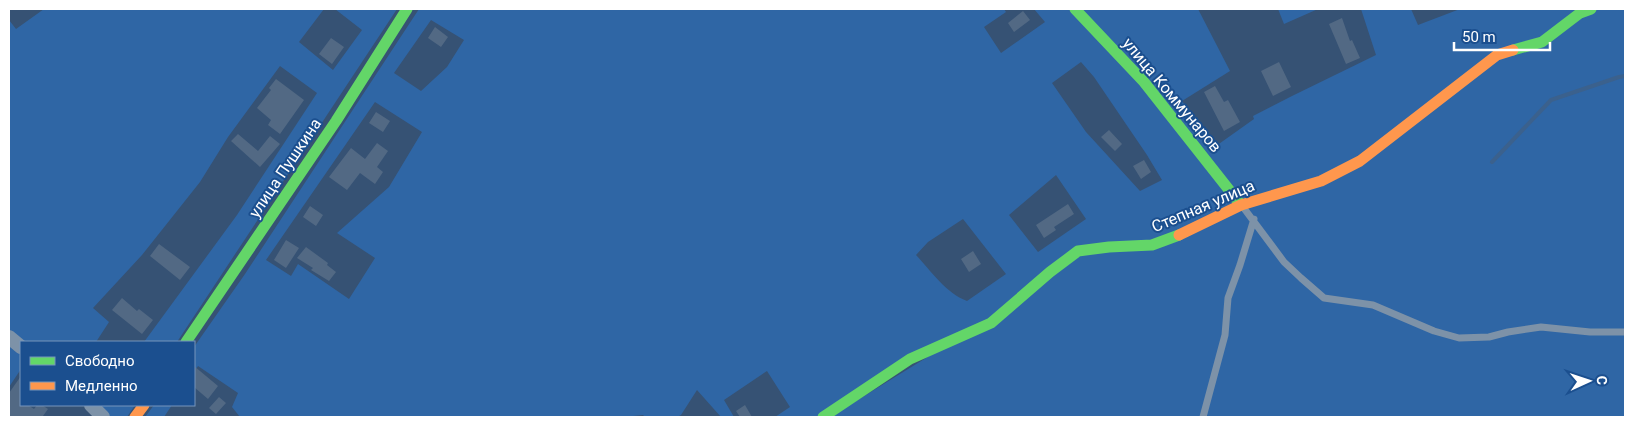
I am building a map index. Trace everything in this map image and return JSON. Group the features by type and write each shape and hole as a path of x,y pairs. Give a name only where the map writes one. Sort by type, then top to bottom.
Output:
{"street":[{"name":"улица Пушкина","path":"187,341 336,121 407,9"},
{"name":"улица Коммунаров","path":"1076,9 1144,82 1241,205"},
{"name":"Степная улица","path":"823,417 910,359 991,324 1050,272 1078,251 1152,245 1188,232 1241,205 1321,181 1360,161 1497,55 1542,42 1580,14 1591,9"},
{"path":"9,337 20,346"},
{"path":"91,406 103,417"},
{"path":"136,417 143,406"}],"lane":[{"path":"1241,205 1254,219 1284,262 1324,298 1373,305 1434,331 1459,338 1489,337 1541,327 1590,332 1625,332"},
{"path":"1202,417 1225,335 1228,298 1254,219"}],"shaded area":[{"path":"44,9 324,9 299,42 333,70 362,30 335,9 397,9 178,341 145,341 237,215 317,93 280,66 228,137 200,182 142,255 93,308 109,322 97,341 20,341 9,334 9,20 16,29"},
{"path":"419,9 1004,9 1006,12 984,27 1001,53 1045,22 1034,9 1198,9 1230,71 1182,101 1216,146 1254,119 1253,116 1376,55 1361,9 1411,9 1418,25 1460,9 1625,9 1625,417 830,417 983,323 816,417 775,417 790,407 767,371 724,400 734,417 721,417 697,390 681,415 677,417 645,417 643,415 624,417 240,417 232,407 238,393 198,366 195,370 195,346 245,274","holes":["431,20 464,40 447,67 421,91 394,73","1081,62 1094,77 1162,180 1140,191 1086,132 1052,83","375,102 422,132 389,187 337,233 375,258 349,299 298,264 291,276 266,260","1056,175 1086,219 1038,252 1009,215","963,219 1006,274 967,301 952,293 916,255 928,242"]},
{"path":"1278,9 1318,9 1284,24"},
{"path":"9,341 20,350 20,370 9,387"},
{"path":"95,406 134,406 127,417 107,417"},
{"path":"153,406 171,406 164,417 145,417"}],"building":[{"path":"1023,11 1030,20 1014,32 1008,23"},
{"path":"1342,18 1350,41 1352,40 1360,58 1346,64 1329,24"},
{"path":"435,27 448,37 441,47 428,38"},
{"path":"331,38 344,47 332,64 319,54"},
{"path":"1279,62 1291,87 1273,96 1261,71"},
{"path":"276,79 304,100 280,134 268,125 271,120 257,108 271,90 269,88"},
{"path":"1215,86 1224,102 1228,100 1240,122 1224,131 1204,92"},
{"path":"376,112 390,121 383,132 369,123"},
{"path":"1109,130 1122,144 1115,151 1101,137"},
{"path":"238,134 258,151 270,136 280,144 260,167 231,141"},
{"path":"377,143 388,151 377,167 383,172 375,184 360,173 347,190 329,177 351,148 365,159"},
{"path":"1144,160 1151,172 1141,179 1133,166"},
{"path":"1068,204 1074,214 1054,227 1056,230 1044,238 1036,225"},
{"path":"310,206 323,215 316,226 303,217"},
{"path":"286,240 299,248 286,268 274,260"},
{"path":"159,244 190,267 180,280 150,256"},
{"path":"306,247 328,263 327,265 336,272 329,281 311,270 313,268 297,258"},
{"path":"973,251 981,264 969,272 961,259"},
{"path":"122,298 137,311 139,309 153,320 142,334 112,310"},
{"path":"195,367 218,386 208,399 195,388"},
{"path":"20,377 20,406 30,406 34,409 36,406 44,406 48,409 44,417 9,417 9,393"},
{"path":"219,397 226,403 216,414 209,408"},
{"path":"745,405 752,417 740,417 736,411"}],"waterway":[{"path":"1492,162 1551,100 1625,76"}],"traffic: fast":[{"path":"187,341 336,121 407,9"},
{"path":"1075,9 1144,82 1241,205"},
{"path":"1513,50 1542,42 1580,13 1591,9"},
{"path":"823,417 910,359 991,323 1050,272 1078,251 1152,245 1179,235"}],"traffic: slow":[{"path":"1179,235 1241,205 1321,181 1360,161 1497,55 1513,50"},
{"path":"135,417 143,406"}]}
